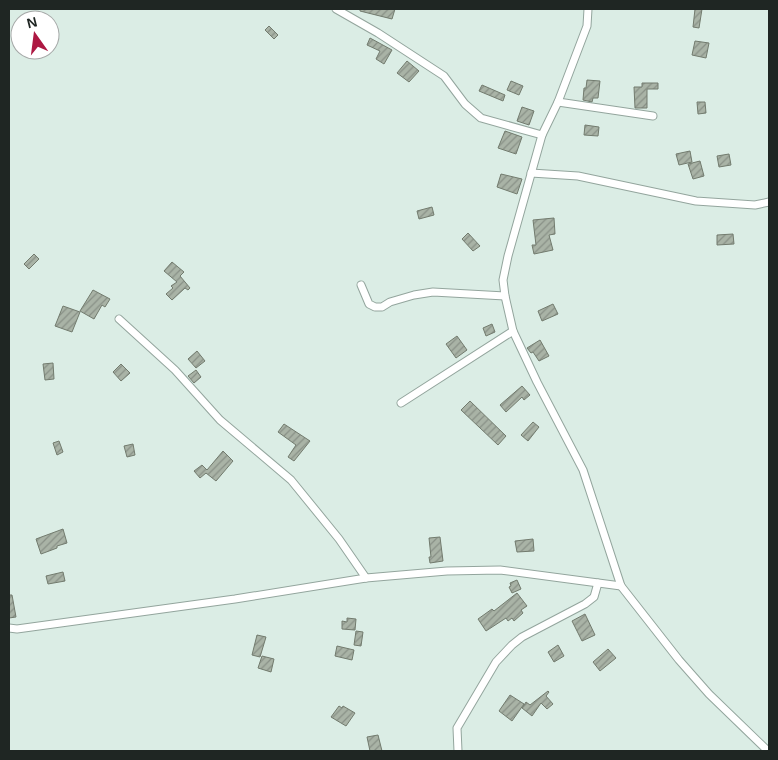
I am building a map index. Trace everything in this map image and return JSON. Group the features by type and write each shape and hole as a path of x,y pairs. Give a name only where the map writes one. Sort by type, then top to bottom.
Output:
{"street":[{"path":"336,9 378,33 444,76 465,104 481,118 542,135"},
{"path":"588,9 587,26 558,102 542,135 508,256 503,280 513,331 537,382 583,470 621,586 679,660 709,694 768,751"},
{"path":"558,102 653,116"},
{"path":"531,173 578,176 696,201 755,205 769,202"},
{"path":"361,285 369,304 375,307 382,307 390,302 414,295 433,292 505,296"},
{"path":"119,319 175,370 220,420 291,480 339,539 366,578"},
{"path":"401,403 513,331"},
{"path":"9,628 27,628 196,605 366,578 447,571 500,570 621,586"},
{"path":"458,751 457,728 496,662 522,637 585,604 594,597 598,583"}],"building":[{"path":"360,9 395,9 392,19 360,11"},
{"path":"695,9 702,9 699,28 693,27"},
{"path":"269,26 278,35 274,39 265,30"},
{"path":"370,38 392,50 384,64 376,59 380,51 367,45"},
{"path":"695,41 709,43 706,58 692,55"},
{"path":"407,61 419,71 409,82 397,73"},
{"path":"587,80 600,81 598,98 593,98 592,102 583,100"},
{"path":"511,81 523,86 519,95 507,90"},
{"path":"642,83 658,83 658,89 647,89 647,108 635,108 634,87 642,87"},
{"path":"482,85 505,95 503,101 479,91"},
{"path":"697,102 705,102 706,113 698,114"},
{"path":"522,107 534,111 529,125 517,121"},
{"path":"585,125 599,127 598,136 584,135"},
{"path":"505,131 522,137 516,154 498,148"},
{"path":"690,151 692,162 679,165 676,154"},
{"path":"729,154 731,165 719,167 717,156"},
{"path":"700,161 704,176 693,179 688,164"},
{"path":"501,174 522,179 517,194 497,187"},
{"path":"432,207 434,215 419,219 417,211"},
{"path":"554,218 555,234 549,235 553,250 534,254 532,245 536,245 533,220"},
{"path":"468,233 480,246 473,251 462,239"},
{"path":"733,234 734,244 717,245 717,235"},
{"path":"34,254 39,259 29,269 24,264"},
{"path":"172,262 184,272 180,276 190,288 188,290 185,288 172,300 166,294 173,288 171,286 177,282 164,271"},
{"path":"93,290 110,299 105,307 102,305 94,319 80,311"},
{"path":"553,304 558,314 542,321 538,311"},
{"path":"63,306 80,312 72,332 55,326"},
{"path":"492,324 495,332 486,336 483,328"},
{"path":"457,336 467,350 456,358 446,344"},
{"path":"540,340 549,356 539,361 533,352 531,353 527,348"},
{"path":"197,351 205,361 196,368 188,359"},
{"path":"53,363 54,379 45,380 43,364"},
{"path":"121,364 130,373 121,381 113,372"},
{"path":"196,370 201,377 194,383 188,376"},
{"path":"522,386 530,395 524,400 522,397 506,412 500,405"},
{"path":"470,401 506,436 498,445 461,410"},
{"path":"533,422 539,427 528,441 521,435"},
{"path":"284,424 310,441 294,461 288,457 296,445 278,432"},
{"path":"59,441 63,452 57,455 53,443"},
{"path":"133,444 135,455 127,457 124,446"},
{"path":"223,451 233,461 216,481 206,473 200,478 194,471 202,465 207,470"},
{"path":"63,529 67,543 41,554 36,539"},
{"path":"440,537 443,561 430,563 429,538"},
{"path":"533,539 534,551 517,552 515,541"},
{"path":"63,572 65,581 48,584 46,576"},
{"path":"517,580 521,589 512,593 509,587 511,586 510,583"},
{"path":"517,593 527,606 521,610 523,613 514,621 512,618 508,621 506,618 486,631 478,619 492,609 494,611"},
{"path":"9,595 12,595 16,617 9,618"},
{"path":"585,614 595,635 582,641 572,621"},
{"path":"347,618 356,619 355,630 342,629 342,621 347,622"},
{"path":"356,631 363,632 361,646 354,645"},
{"path":"257,635 266,637 260,657 252,655"},
{"path":"558,645 564,656 554,662 548,652"},
{"path":"337,646 354,650 352,660 335,656"},
{"path":"608,649 616,658 600,671 593,662"},
{"path":"262,656 274,659 271,672 258,668"},
{"path":"548,691 546,696 553,704 547,709 541,703 532,716 522,708 526,702 530,705"},
{"path":"510,695 524,704 512,721 499,711"},
{"path":"339,706 342,708 343,706 355,713 346,726 331,717"},
{"path":"378,735 382,751 370,751 367,737"}]}
